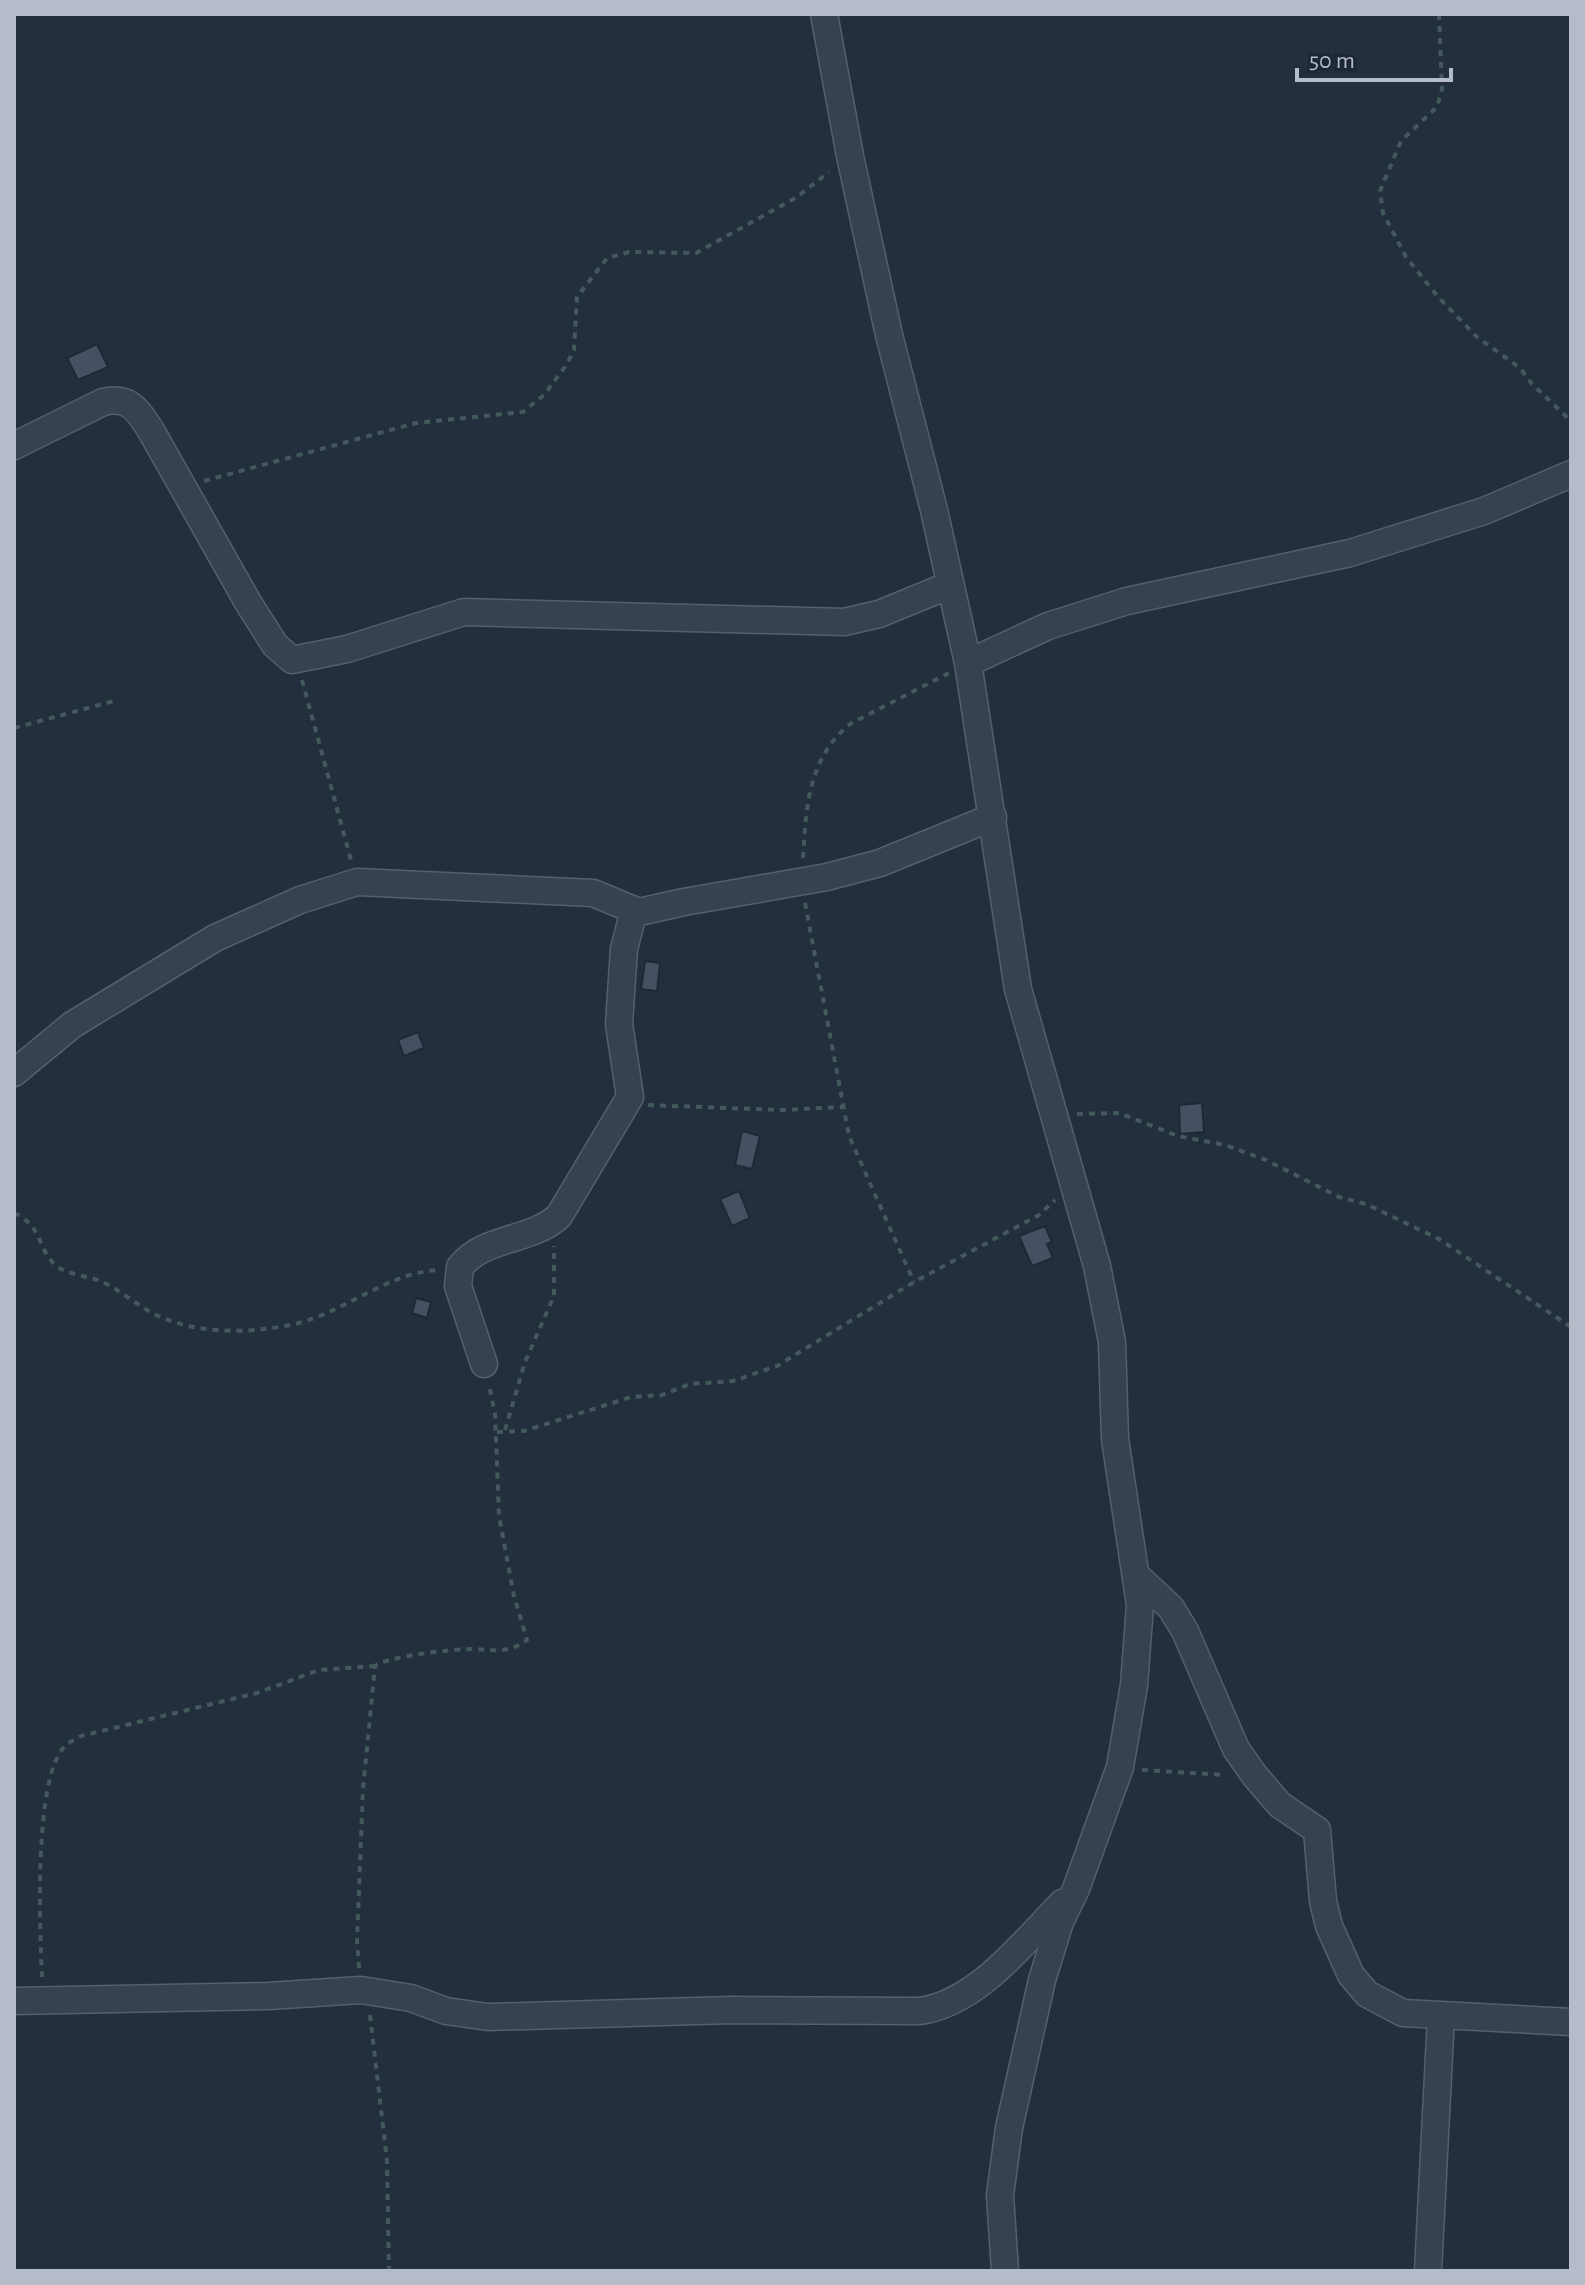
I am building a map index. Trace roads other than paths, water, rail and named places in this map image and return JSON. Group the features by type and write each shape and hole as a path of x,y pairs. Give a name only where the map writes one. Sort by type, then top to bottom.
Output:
{"street":[{"path":"824,14 850,156 968,663 1018,989 1097,1266 1112,1342 1115,1439 1137,1576 1137,1644 1120,1767 1076,1889 1060,1922 1042,1980 1009,2128 1000,2195 1005,2271"},
{"path":"14,446 90,408 118,399 136,408 275,645 284,655 297,660 347,649 464,612 660,616 778,623 844,622 879,614 950,585"},
{"path":"968,663 1048,626 1127,601 1350,553 1484,511 1571,474"},
{"path":"14,1073 72,1025 215,938 300,900 357,882 581,892 603,895 639,912 801,882 880,863 993,817"},
{"path":"484,1364 458,1286 459,1273 465,1261 487,1247 544,1227 559,1216 627,1104 630,1084 620,1037 620,1004 628,927 639,912"},
{"path":"1137,1576 1171,1608 1185,1631 1236,1749 1255,1776 1280,1805 1317,1830 1325,1913 1358,1986 1387,2007 1403,2013 1571,2022"},
{"path":"14,2001 268,1996 361,1990 411,1998 446,2011 488,2017 731,2010 920,2011 948,2003 994,1970 1076,1889"},
{"path":"1428,2271 1441,2017"}]}
